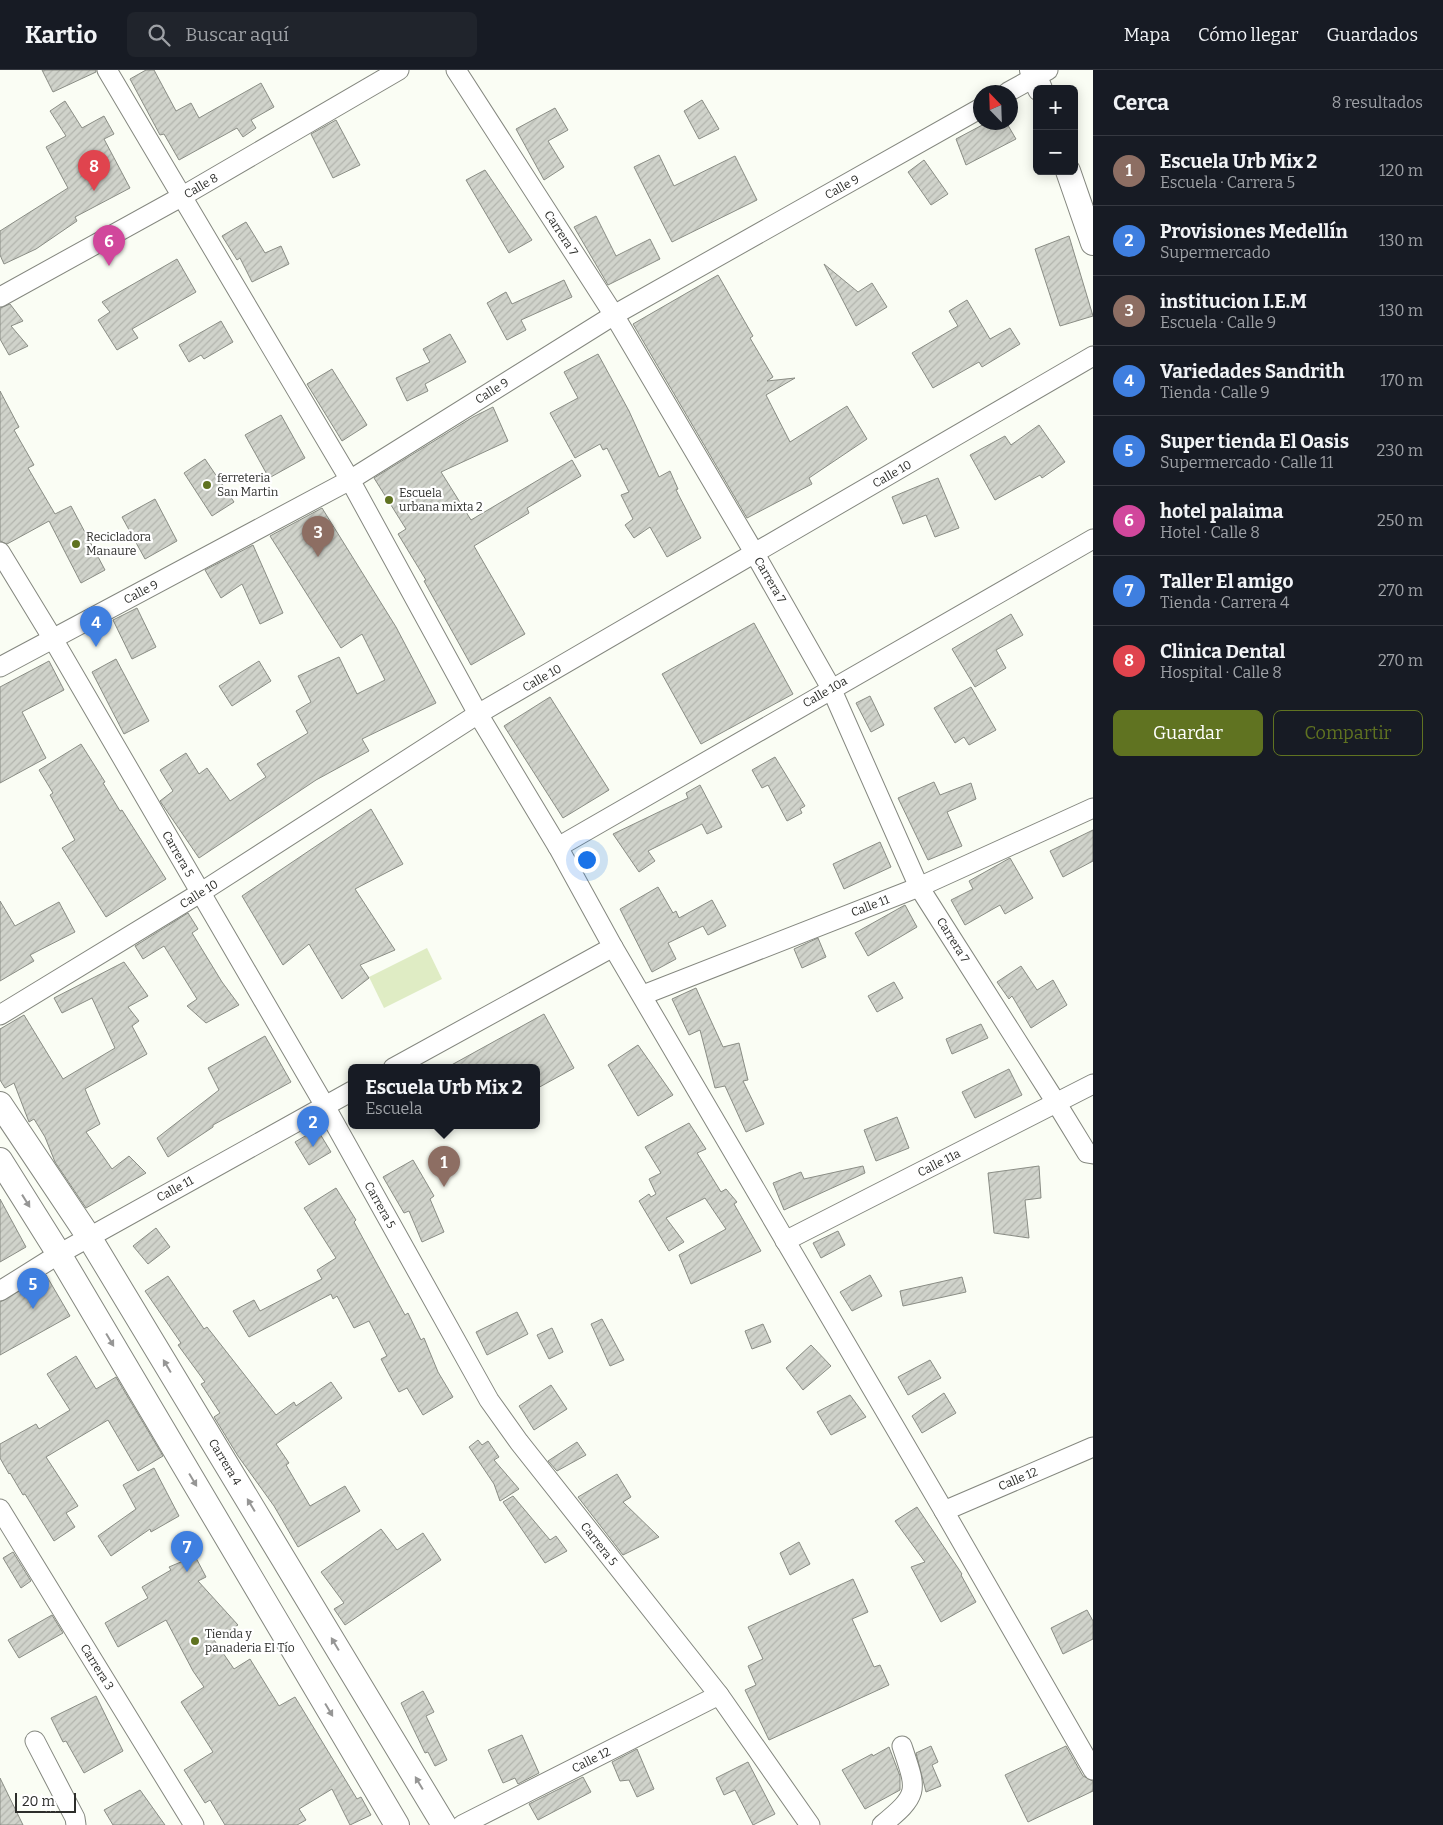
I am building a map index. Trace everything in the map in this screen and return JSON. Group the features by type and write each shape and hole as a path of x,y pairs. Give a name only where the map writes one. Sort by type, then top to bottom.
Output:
{"street":[{"path":"107,70 350,480 478,714 558,847 613,947 643,994 1093,1770"},
{"name":"Calle 8","path":"0,297 181,197 399,70"},
{"name":"Carrera 7","path":"456,70 614,315 755,554 831,688 919,887 1087,1153 1093,1154"},
{"path":"1018,87 1039,76"},
{"name":"Calle 9","path":"0,667 350,480 614,315 973,112"},
{"path":"1069,175 1093,243"},
{"name":"Calle 10","path":"0,1015 200,893 478,714 1093,356"},
{"name":"Calle 10a","path":"558,847 1093,538"},
{"name":"Carrera 5","path":"0,552 53,639 325,1106 489,1400 525,1450 719,1695 810,1825"},
{"name":"Calle 11","path":"643,994 919,887 1093,808"},
{"path":"400,1064 613,947"},
{"name":"Calle 11a","path":"785,1241 1093,1084"},
{"name":"Calle 11","path":"0,1291 59,1254 348,1093"},
{"name":"Carrera 4","path":"0,1104 89,1237 444,1825"},
{"path":"0,1160 59,1254 397,1825"},
{"name":"Calle 12","path":"944,1511 1093,1447"},
{"name":"Carrera 3","path":"0,1509 194,1825"},
{"name":"Calle 12","path":"462,1825 719,1695"},
{"path":"35,1741 75,1818 76,1825"},
{"path":"882,1825 901,1809 913,1793 914,1782 902,1746"}],"green space":[{"path":"427,948 442,979 384,1008 369,977"}],"building":[{"path":"42,70 96,70 96,72 53,92"},
{"path":"146,70 154,70 176,111 191,103 199,118 261,83 274,107 251,120 256,128 243,137 237,128 179,160 164,134 160,135 130,79"},
{"path":"702,100 719,129 699,139 684,111"},
{"path":"65,101 82,128 104,116 114,134 104,139 130,188 75,217 77,221 36,249 4,264 0,255 0,231 68,188 46,147 66,136 50,111"},
{"path":"555,108 568,130 548,141 564,167 544,180 516,129"},
{"path":"336,120 360,165 333,178 311,134"},
{"path":"973,130 1011,130 1016,139 966,165 956,139"},
{"path":"659,155 674,186 735,156 757,200 672,242 634,167"},
{"path":"924,160 948,194 931,205 908,172"},
{"path":"485,170 532,240 509,253 466,180"},
{"path":"596,216 616,256 650,239 660,259 608,285 574,227"},
{"path":"246,222 265,253 281,246 289,264 252,282 240,258 237,260 222,236"},
{"path":"1069,236 1093,316 1060,326 1035,249"},
{"path":"177,259 196,292 132,329 138,338 117,350 98,320 110,312 102,302"},
{"path":"824,264 858,292 872,283 887,307 856,326"},
{"path":"718,275 753,336 750,338 773,377 767,381 795,378 766,395 790,442 847,406 867,439 809,478 812,484 747,518 633,324"},
{"path":"564,280 572,297 521,320 526,330 507,340 487,303 506,292 512,304"},
{"path":"967,300 990,339 1010,328 1020,344 982,367 979,362 933,388 912,353 958,326 949,311"},
{"path":"10,304 23,321 11,326 28,346 9,355 0,339 0,308"},
{"path":"221,321 233,342 204,359 201,355 189,362 179,345"},
{"path":"450,334 466,362 425,384 428,391 407,401 396,378 430,362 423,349"},
{"path":"598,354 629,411 659,477 670,471 678,489 676,490 701,538 667,557 650,527 634,538 625,525 633,519 621,495 629,492 607,448 603,450 600,444 575,458 550,413 578,398 564,372"},
{"path":"332,369 367,425 342,441 307,384"},
{"path":"0,391 19,427 14,430 34,465 28,468 55,514 71,506 105,570 81,583 49,521 7,544 0,541"},
{"path":"493,407 508,441 441,472 471,520 572,460 581,476 527,508 529,513 474,546 525,634 471,665 424,581 426,580 398,534 406,529 374,478 473,417"},
{"path":"281,415 305,458 269,478 245,435"},
{"path":"1039,425 1065,462 1042,478 1040,475 995,500 970,455 1005,436 1011,445"},
{"name":"ferreteria San Martin","path":"205,459 234,502 212,516 184,473"},
{"path":"938,478 959,528 935,537 926,515 903,524 892,497"},
{"path":"155,499 177,541 145,559 122,517"},
{"path":"322,508 396,627 436,703 362,739 369,751 316,780 199,858 160,801 173,791 160,770 186,753 199,774 207,768 230,801 266,777 257,764 308,733 296,711 311,702 298,676 339,657 357,694 385,680 362,634 341,648 270,536"},
{"path":"253,545 283,613 260,624 242,584 221,598 205,570"},
{"path":"137,608 156,647 132,659 113,620"},
{"path":"1011,614 1023,635 996,650 1006,668 975,687 952,649"},
{"path":"754,623 793,694 701,744 662,674"},
{"path":"116,659 149,721 124,734 92,672"},
{"path":"49,661 64,690 22,712 46,758 0,783 0,687"},
{"path":"259,661 271,681 232,706 219,686"},
{"path":"971,687 996,730 969,745 964,737 955,743 934,708"},
{"path":"870,696 884,725 871,732 856,703"},
{"path":"550,697 609,790 563,818 504,726"},
{"path":"81,744 105,782 103,783 120,811 122,810 166,879 106,917 62,848 75,840 50,795 53,793 39,770"},
{"path":"775,757 805,806 800,809 802,813 787,821 768,785 762,788 752,770"},
{"path":"934,782 940,795 971,783 976,799 947,812 962,846 928,860 898,798"},
{"path":"700,785 722,827 707,834 702,824 648,851 655,861 639,872 613,834 688,798 686,793"},
{"path":"371,809 403,864 355,889 395,950 360,965 369,978 342,999 309,944 283,965 242,896"},
{"path":"1093,830 1093,861 1063,877 1050,851"},
{"path":"880,842 891,867 844,889 833,864"},
{"path":"1010,858 1033,898 1005,914 1000,905 965,925 951,900 973,889 969,881"},
{"path":"658,887 673,913 676,911 679,918 712,900 726,926 708,935 703,926 668,943 676,959 652,972 620,909"},
{"path":"0,901 15,926 59,902 75,932 30,955 34,961 0,981"},
{"path":"905,905 917,927 868,956 855,933"},
{"path":"188,913 198,929 192,933 222,982 239,1005 206,1023 187,1006 197,999 164,946 143,959 135,946"},
{"path":"818,938 826,957 802,968 794,949"},
{"path":"124,962 148,996 128,1007 139,1021 132,1026 147,1054 85,1089 100,1124 86,1132 112,1169 129,1156 146,1173 86,1208 55,1162 45,1137 34,1119 29,1122 14,1083 5,1088 0,1080 0,1029 24,1015 63,1079 115,1048 92,998 62,1013 54,998"},
{"path":"1021,966 1037,990 1053,980 1067,1005 1031,1028 1012,996 1009,999 997,982"},
{"path":"894,982 903,998 877,1012 868,996"},
{"path":"696,988 723,1047 739,1043 748,1080 743,1081 764,1124 746,1132 725,1086 715,1088 700,1030 689,1035 672,999"},
{"path":"544,1014 574,1068 540,1087 540,1064 453,1064"},
{"path":"981,1024 988,1038 952,1054 946,1039"},
{"path":"265,1036 291,1082 213,1125 213,1127 168,1157 157,1138 219,1090 208,1068"},
{"path":"638,1045 673,1095 638,1116 608,1065"},
{"path":"1009,1069 1022,1095 975,1118 962,1092"},
{"path":"897,1117 909,1148 876,1161 864,1130"},
{"path":"689,1123 706,1149 697,1153 721,1192 726,1189 737,1202 734,1204 761,1251 691,1284 679,1255 726,1229 705,1198 666,1218 684,1242 669,1251 639,1201 649,1194 651,1197 656,1194 649,1179 661,1173 645,1147"},
{"path":"317,1129 331,1152 309,1165 295,1142"},
{"path":"413,1160 434,1196 430,1199 444,1232 422,1242 409,1211 404,1213 383,1177"},
{"path":"863,1166 865,1173 784,1210 773,1183 801,1172 804,1179"},
{"path":"1039,1166 1041,1198 1025,1200 1029,1238 994,1233 988,1173"},
{"path":"336,1188 356,1220 354,1222 405,1315 408,1313 421,1340 424,1338 438,1372 453,1397 423,1415 407,1388 399,1392 381,1359 387,1356 369,1321 354,1328 337,1296 333,1299 331,1294 249,1337 233,1311 254,1300 260,1311 322,1279 317,1270 336,1258 304,1208"},
{"path":"0,1199 26,1247 0,1262"},
{"path":"156,1228 170,1247 148,1264 133,1246"},
{"path":"838,1231 845,1245 821,1258 813,1243"},
{"path":"46,1275 70,1316 0,1355 0,1302"},
{"path":"870,1275 882,1296 852,1311 840,1292"},
{"path":"168,1276 204,1329 207,1327 276,1415 294,1402 296,1406 331,1382 342,1398 276,1444 289,1463 286,1465 310,1506 345,1486 360,1511 298,1547 274,1506 238,1456 214,1417 220,1413 201,1384 205,1382 178,1345 181,1343 145,1291"},
{"path":"962,1277 966,1292 903,1306 900,1291"},
{"path":"517,1312 528,1334 487,1355 476,1332"},
{"path":"602,1319 624,1360 610,1366 591,1324"},
{"path":"763,1324 771,1342 752,1349 745,1331"},
{"path":"552,1328 563,1352 549,1359 537,1335"},
{"path":"811,1345 831,1366 803,1390 786,1368"},
{"path":"76,1356 96,1389 116,1377 163,1456 138,1471 108,1420 46,1457 78,1506 66,1513 75,1527 54,1541 0,1458 0,1444 36,1424 39,1429 70,1410 47,1374"},
{"path":"930,1360 941,1378 908,1395 898,1377"},
{"path":"551,1385 567,1409 534,1430 519,1406"},
{"path":"944,1393 956,1413 922,1433 912,1416"},
{"path":"850,1395 866,1417 831,1435 817,1412"},
{"path":"478,1440 482,1445 488,1441 499,1457 494,1460 519,1489 500,1501 494,1484 469,1447"},
{"path":"577,1442 586,1455 557,1471 548,1461"},
{"path":"154,1468 179,1516 151,1532 150,1529 111,1556 98,1536 136,1509 123,1485"},
{"path":"617,1474 631,1497 623,1502 659,1537 623,1555 578,1497"},
{"path":"513,1496 550,1540 556,1536 567,1551 545,1563 503,1502"},
{"path":"917,1507 962,1574 976,1602 941,1622 911,1567 925,1562 895,1521"},
{"path":"381,1529 397,1550 423,1533 441,1560 345,1625 334,1609 344,1603 321,1572"},
{"path":"799,1542 810,1564 790,1575 780,1553"},
{"path":"13,1552 31,1581 21,1588 3,1558"},
{"path":"195,1556 206,1577 198,1581 238,1625 214,1640 234,1669 250,1659 279,1706 295,1697 357,1799 361,1797 371,1815 350,1825 332,1789 299,1809 306,1820 297,1825 225,1825 210,1800 205,1803 184,1770 213,1752 181,1702 204,1687 193,1671 166,1620 118,1647 105,1623 148,1598 142,1587 171,1570 169,1567"},
{"path":"853,1579 868,1612 852,1619 874,1667 880,1665 889,1685 769,1740 745,1690 756,1685 748,1666 763,1659 748,1627"},
{"path":"1087,1610 1093,1621 1093,1639 1063,1654 1051,1628"},
{"path":"52,1615 63,1633 19,1658 8,1640"},
{"path":"423,1691 434,1712 426,1716 447,1760 435,1766 428,1752 425,1753 401,1703"},
{"path":"96,1696 123,1751 84,1773 66,1741 63,1742 51,1718"},
{"path":"522,1735 539,1773 518,1784 515,1778 503,1783 488,1750"},
{"path":"931,1746 938,1762 932,1765 941,1786 926,1792 916,1753"},
{"path":"1066,1746 1083,1776 1093,1781 1093,1791 1028,1822 1005,1775"},
{"path":"889,1747 900,1776 900,1790 865,1809 842,1770"},
{"path":"637,1749 654,1789 637,1797 629,1780 620,1781 612,1762"},
{"path":"748,1762 775,1814 753,1825 735,1790 724,1795 716,1778"},
{"path":"583,1777 591,1792 538,1820 529,1804"},
{"path":"0,1778 23,1825 0,1825"},
{"path":"140,1790 165,1825 113,1825 104,1810"}],"place":[{"name":"Clinica Dental","path":"94,191"},
{"name":"hotel palaima","path":"109,266"},
{"name":"ferreteria San Martin","path":"207,485"},
{"name":"Escuela urbana mixta 2","path":"389,500"},
{"name":"Recicladora Manaure","path":"76,544"},
{"name":"institucion I.E.M","path":"318,557"},
{"name":"Variedades Sandrith","path":"96,647"},
{"name":"Provisiones Medellín","path":"313,1147"},
{"name":"Escuela Urb Mix 2","path":"444,1187"},
{"name":"Super tienda El Oasis","path":"33,1309"},
{"name":"Taller El amigo","path":"187,1572"},
{"name":"Tienda y panaderia El Tío","path":"195,1641"}]}
